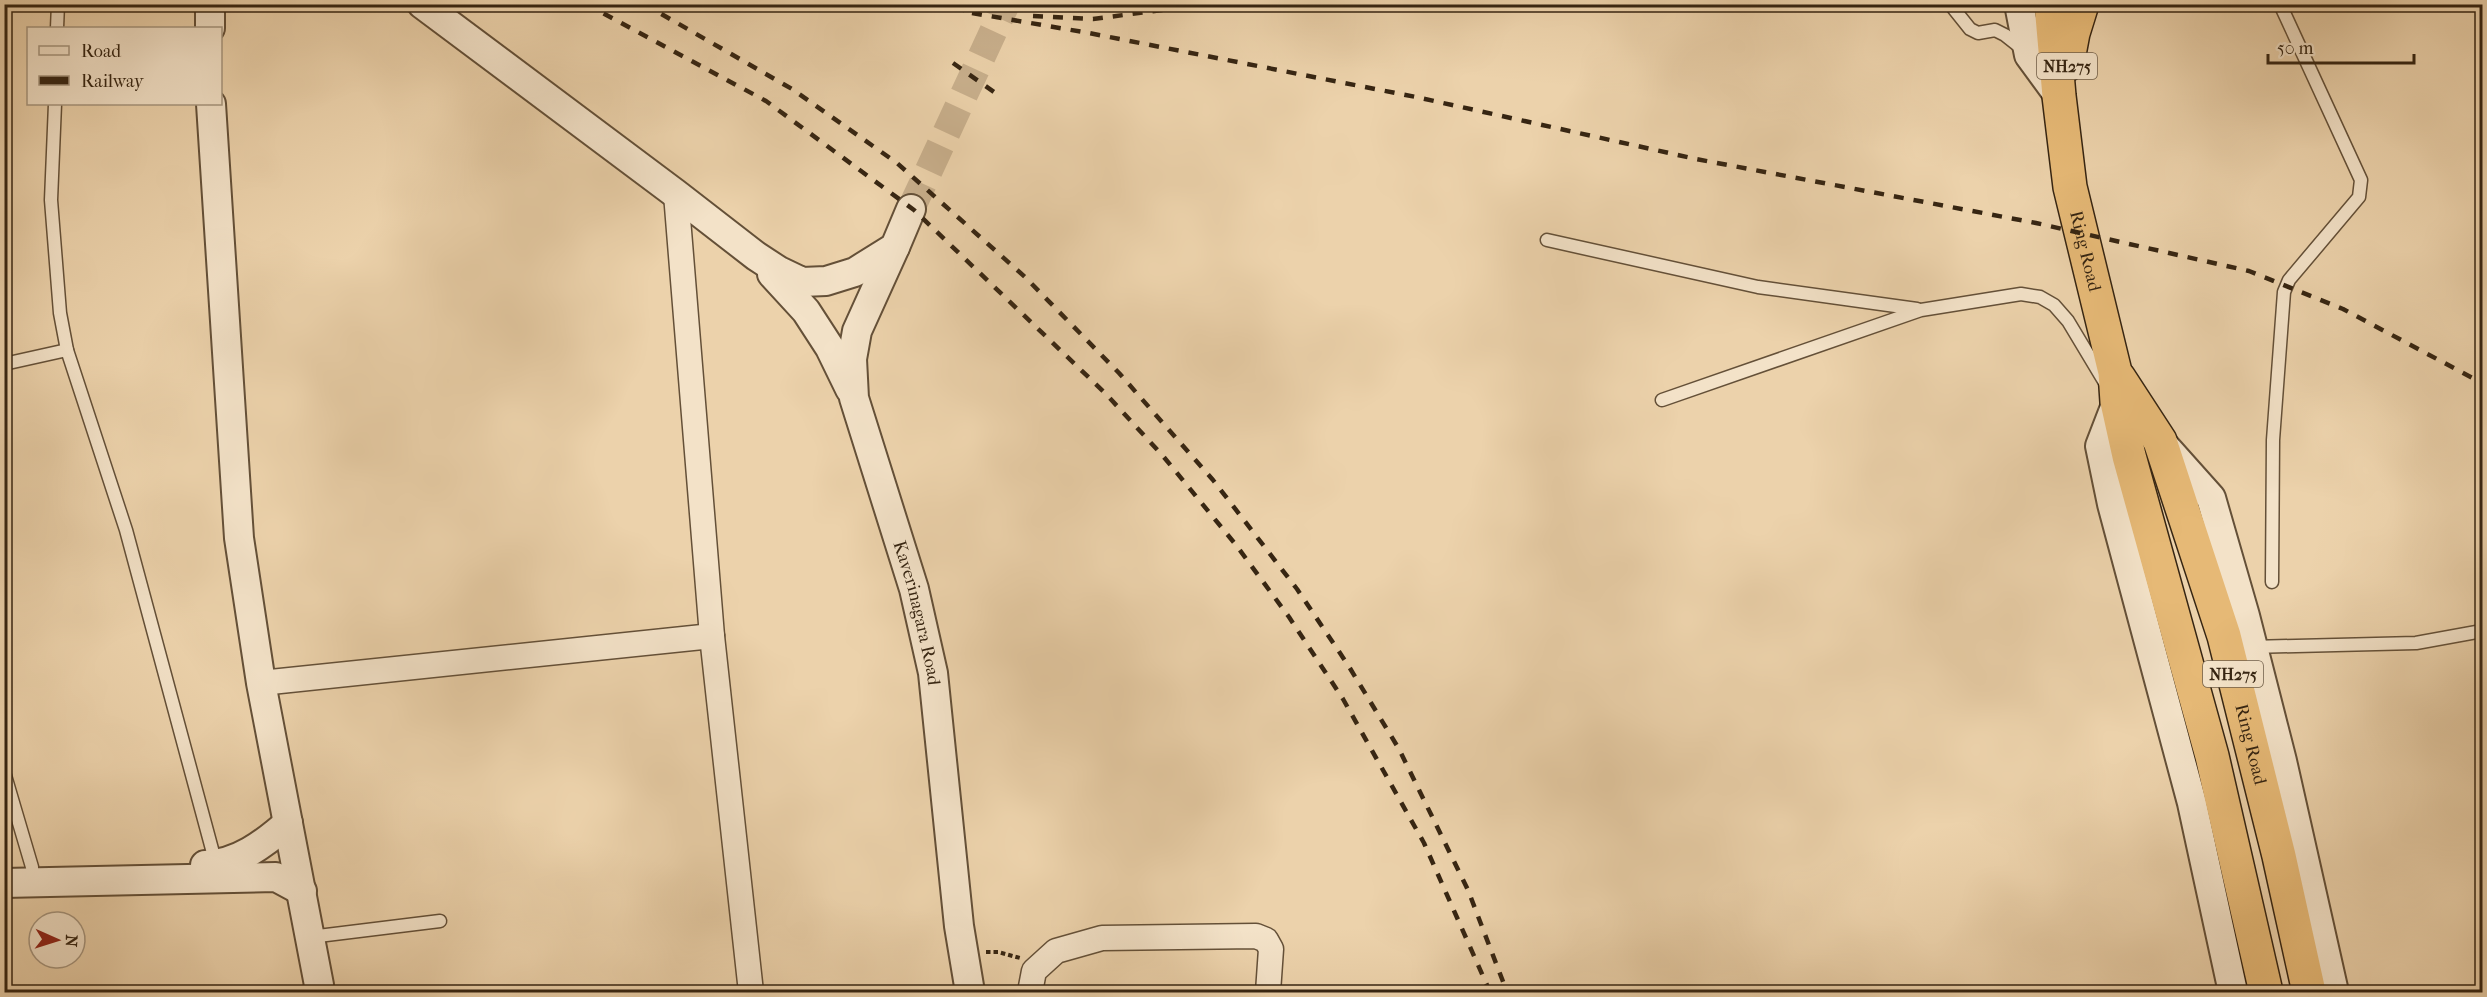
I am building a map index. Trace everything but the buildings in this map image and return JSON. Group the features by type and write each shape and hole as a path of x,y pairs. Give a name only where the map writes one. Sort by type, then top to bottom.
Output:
{"highway":[{"name":"Ring Road","path":"2051,4 2070,187 2116,387 2129,456 2212,756 2266,993"},
{"name":"Ring Road","path":"2064,130 2067,63 2082,4"},
{"name":"Ring Road","path":"2116,387 2160,441 2240,649 2279,856 2309,993"}],"street":[{"path":"210,4 210,27"},
{"path":"422,4 779,271 802,282 826,281 855,272 895,247"},
{"path":"2019,4 2029,55 2059,96"},
{"path":"211,105 238,538 261,683 319,990"},
{"path":"676,194 712,636 751,993"},
{"name":"Kaverinagara Road","path":"911,209 857,332 852,359 854,398 914,589 933,673 959,926 970,993"},
{"path":"756,256 807,311 830,348 854,398"},
{"path":"2116,387 2100,446 2112,504 2192,803 2233,993"},
{"path":"261,683 712,636"},
{"path":"2240,649 2282,761 2334,993"},
{"path":"4,884 23,872 216,864 259,847 288,823"},
{"path":"23,872 276,877 302,891"},
{"path":"1030,993 1034,971 1056,951 1102,938 1256,936 1266,940 1271,949 1268,993"}],"lane":[{"path":"57,27 58,4"},
{"path":"1950,4 1970,29 1978,33 1995,30 2005,35 2029,55"},
{"path":"2272,582 2273,440 2284,291 2289,280 2360,197 2361,188 2361,180 2280,4"},
{"path":"55,105 51,200 60,313 67,350 126,531 216,864"},
{"path":"1547,240 1758,287 1921,310"},
{"path":"1662,400 1921,310 2021,294 2040,297 2054,305 2116,387"},
{"path":"4,364 67,350"},
{"path":"2240,649 2416,643 2482,631"},
{"path":"4,772 23,872"},
{"path":"310,937 440,921"}],"path":[{"path":"965,952 998,952 1042,964"}],"tunnel":[{"path":"911,209 1006,4"}],"railway":[{"path":"586,4 766,101 914,210 1106,394 1163,456 1236,545 1289,617 1343,699 1424,843 1490,992"},
{"path":"644,4 792,89 897,163 1025,277 1119,373 1213,480 1297,589 1348,665 1399,749 1468,890 1507,992"},
{"path":"935,4 979,13"},
{"path":"1033,16 1093,19 1208,4"},
{"path":"972,13 1089,33 1416,97 1696,159 2036,223 2249,271 2343,309 2482,383"},
{"path":"953,63 994,92"}]}
